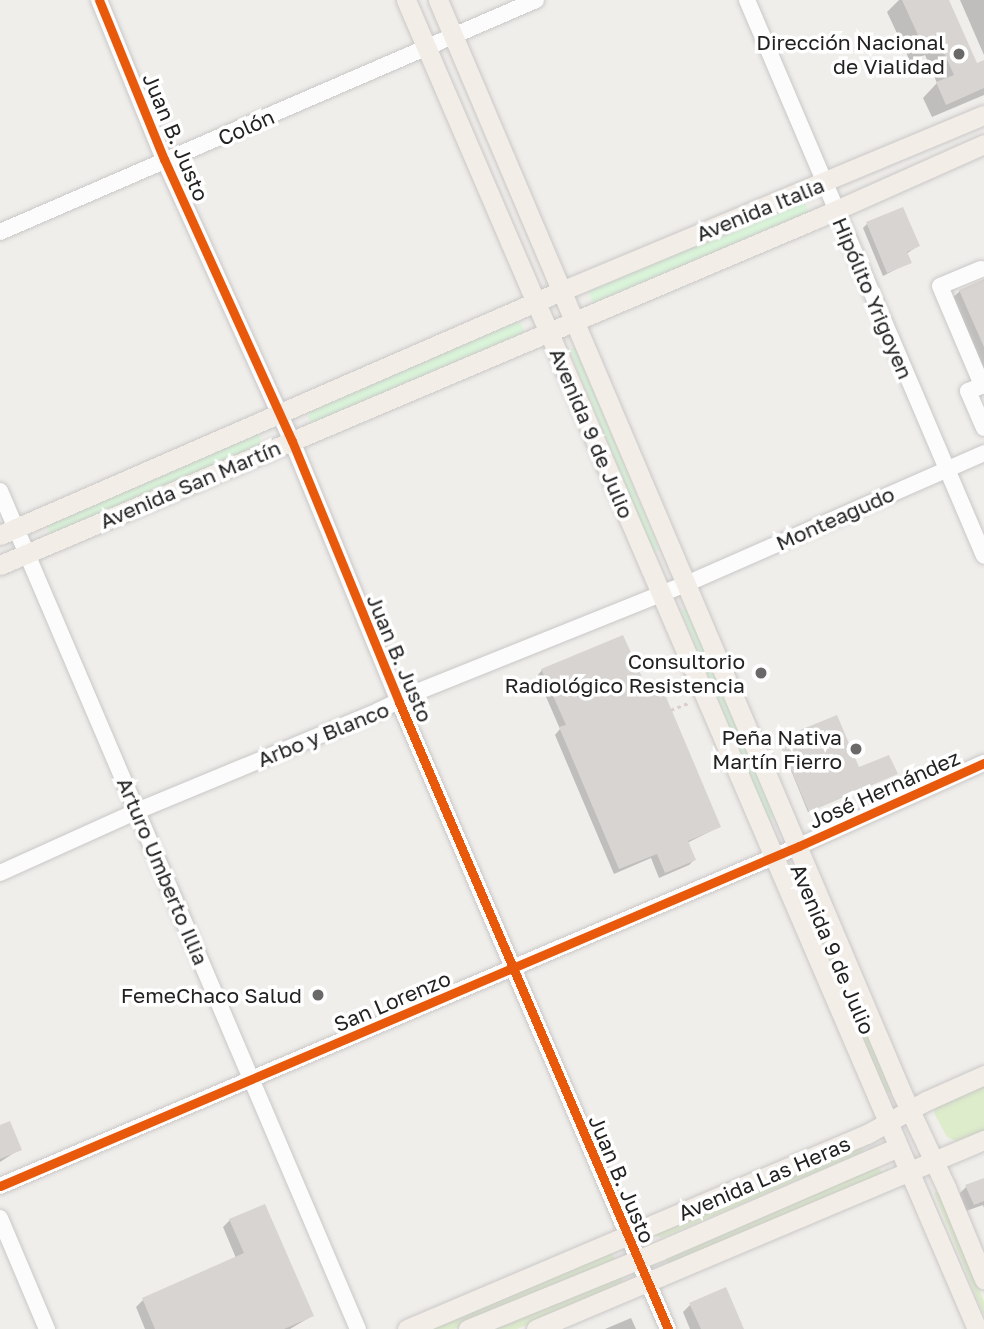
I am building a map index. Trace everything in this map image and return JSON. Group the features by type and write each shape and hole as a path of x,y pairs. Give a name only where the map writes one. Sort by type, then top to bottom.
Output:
{"main road":[{"name":"Avenida 9 de Julio","path":"407,0 977,1329"},
{"name":"Avenida 9 de Julio","path":"438,0 910,1112 984,1279"},
{"name":"Avenida Italia","path":"536,302 984,115"},
{"name":"Avenida Italia","path":"574,321 984,144"},
{"name":"Avenida San Martín","path":"8,531 536,302"},
{"name":"Avenida San Martín","path":"0,565 574,321"},
{"name":"Avenida Las Heras","path":"407,1329 889,1124 926,1101 984,1075"},
{"path":"536,1329 984,1140"},
{"name":"Avenida Las Heras","path":"468,1329 638,1260 898,1147"}],"street":[{"name":"Juan B. Justo","path":"99,0 164,159 292,441 399,702 668,1329"},
{"name":"Colón","path":"0,232 536,0"},
{"name":"Hipólito Yrigoyen","path":"747,0 984,556"},
{"path":"981,269 940,286 983,385 968,391 984,428"},
{"name":"Monteagudo","path":"687,584 984,453"},
{"name":"Arturo Umberto Illia","path":"0,491 8,531 27,554 358,1329"},
{"name":"Arbo y Blanco","path":"0,873 137,811 399,702 417,692 687,584"},
{"name":"José Hernández","path":"799,846 984,763"},
{"name":"San Lorenzo","path":"0,1186 799,846"},
{"path":"0,1218 47,1329"}],"path":[{"path":"671,710 691,702"}],"green space":[{"path":"800,199 805,201 809,215 597,303 591,301 589,287"},
{"path":"514,322 521,324 524,331 520,336 312,423 308,417 311,410"},
{"path":"575,347 659,549 653,552 570,350"},
{"path":"254,433 260,436 261,448 50,534 47,526 52,521"},
{"path":"689,608 775,817 769,821 681,610"},
{"path":"799,872 892,1091 886,1093 790,875"},
{"path":"984,1080 984,1133 961,1143 947,1137 934,1113 939,1099"},
{"path":"862,1143 863,1152 661,1238 655,1234"},
{"path":"876,1166 883,1173 669,1264 666,1259 668,1255"},
{"path":"939,1191 984,1301 984,1315 934,1193"},
{"path":"611,1251 616,1262 454,1329 421,1329"},
{"path":"619,1271 624,1285 517,1329 479,1329"}],"building":[{"name":"Dirección Nacional de Vialidad","path":"902,0 949,0 977,63 984,60 984,88 946,105 936,82 954,75 939,42 924,48"},
{"path":"903,207 920,246 907,252 912,263 887,273 866,222"},
{"path":"984,279 984,347 959,290"},
{"path":"623,635 648,690 661,685 721,827 688,841 696,860 665,873 657,854 619,869 559,727 566,725 541,669"},
{"path":"837,715 859,767 889,755 898,774 809,812 778,739"},
{"path":"10,1121 22,1150 0,1159 0,1125"},
{"path":"984,1178 984,1201 974,1205 965,1185"},
{"path":"265,1204 314,1316 284,1329 155,1329 142,1298 244,1253 229,1219"},
{"path":"726,1287 744,1329 701,1329 689,1303"}],"cycle path":[{"path":"99,0 164,159 292,441 399,702 668,1329"},
{"path":"0,1186 799,846 984,763"}],"place":[{"name":"Dirección Nacional de Vialidad","path":"959,54"},
{"name":"Consultorio Radiológico Resistencia","path":"761,673"},
{"name":"Peña Nativa Martín Fierro","path":"856,749"},
{"name":"FemeChaco Salud","path":"318,995"}]}
